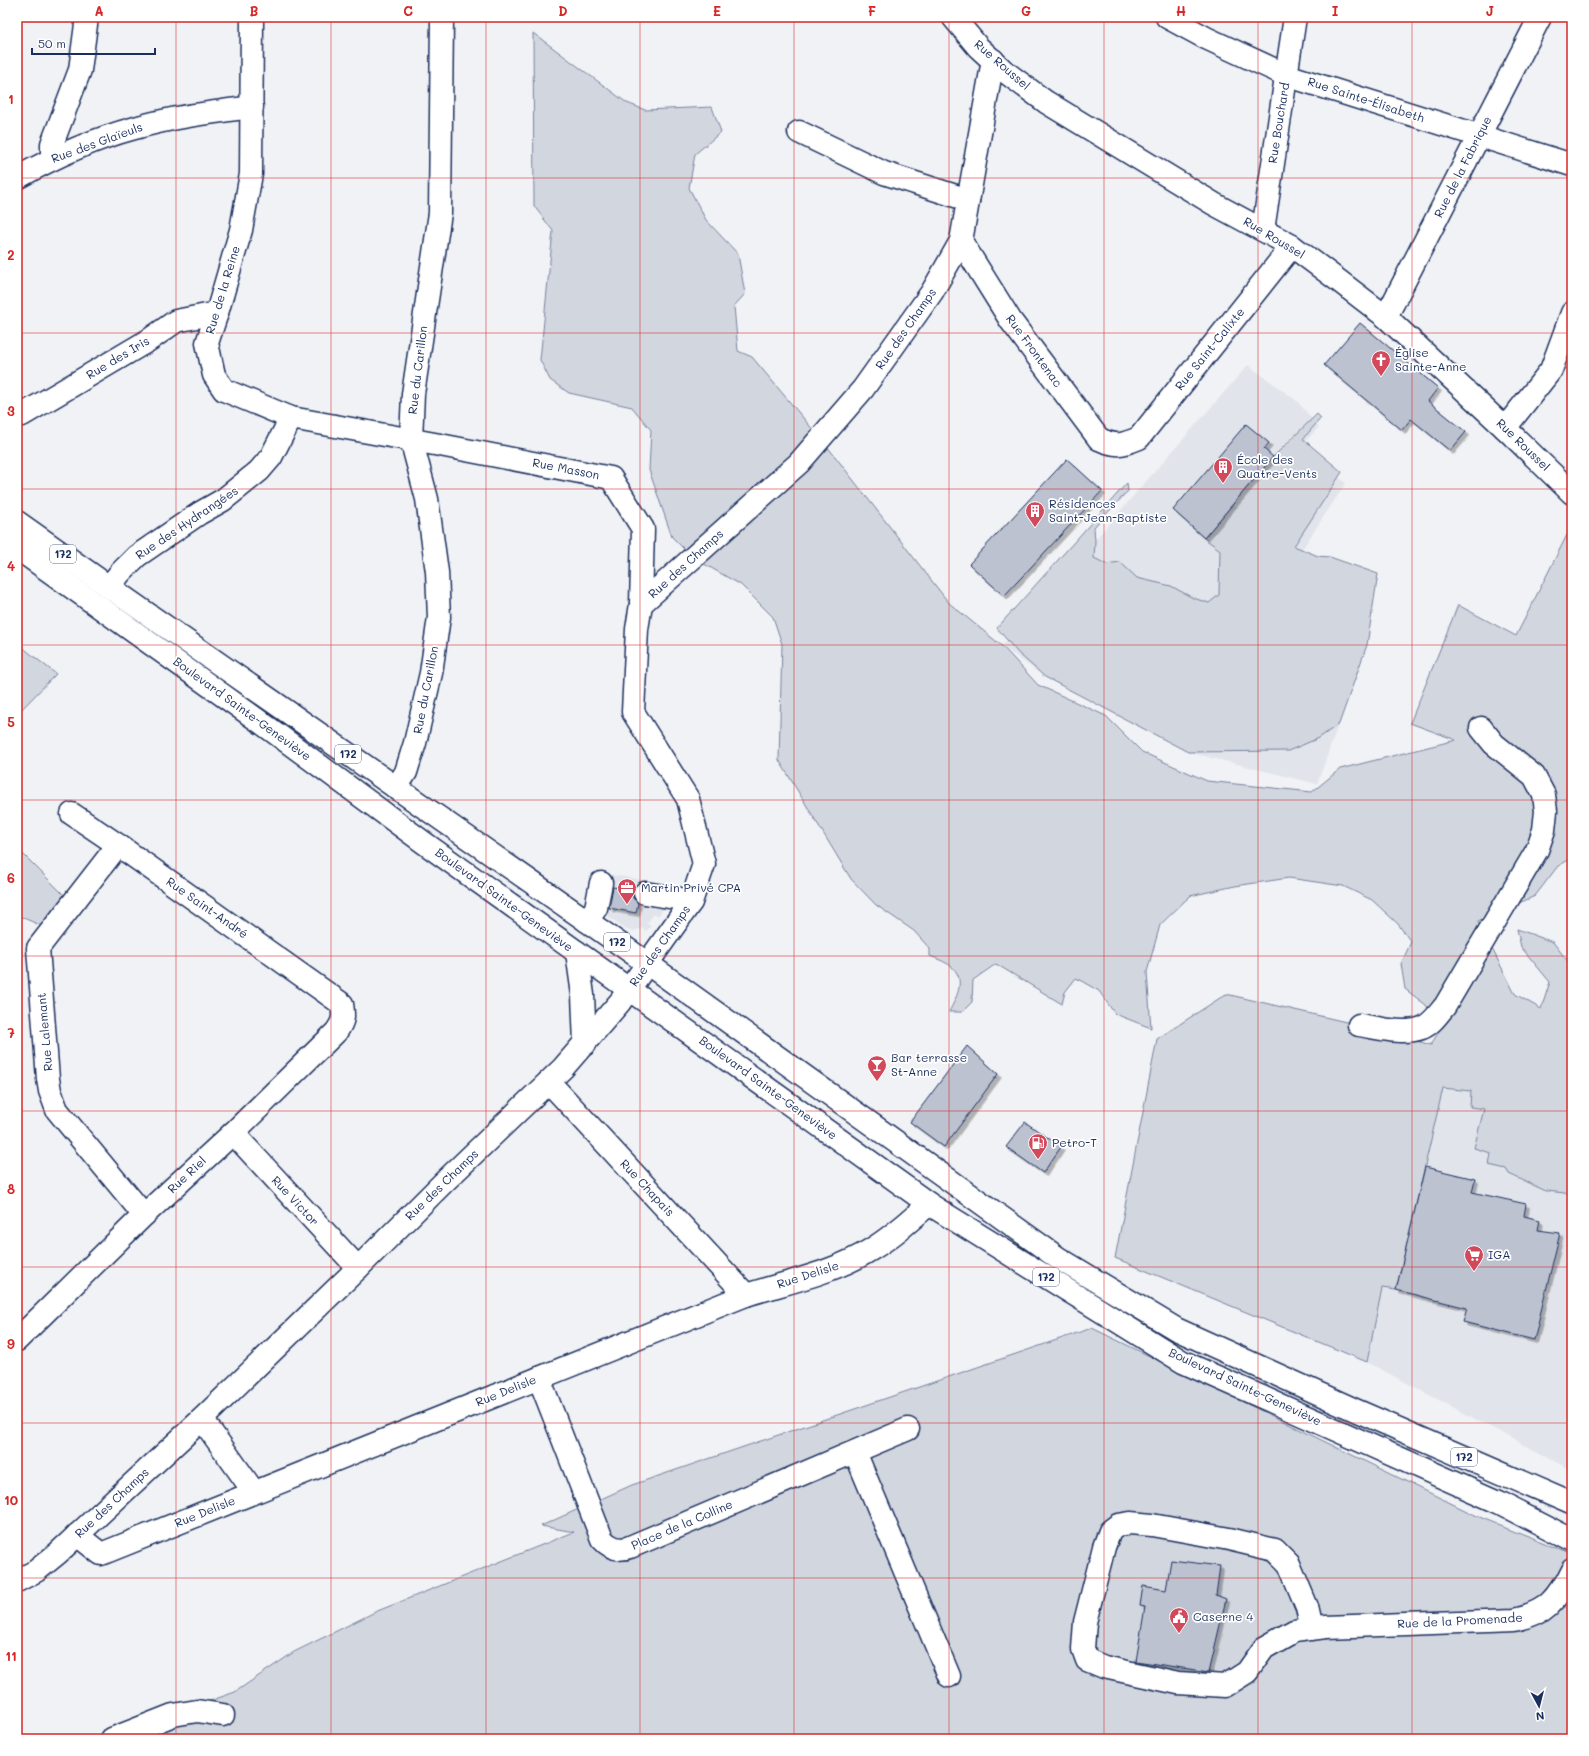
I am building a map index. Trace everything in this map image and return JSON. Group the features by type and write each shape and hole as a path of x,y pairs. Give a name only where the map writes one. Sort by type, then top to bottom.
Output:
{"street":[{"path":"52,159 52,144 80,70 87,17"},
{"name":"Rue de la Reine","path":"252,17 251,174 241,230 218,313 207,343 214,374 224,390 291,418 411,439"},
{"name":"Rue du Carillon","path":"396,788 406,772 415,743 431,673 438,617 437,572 427,499 411,439 413,394 440,213 442,17"},
{"name":"Rue Roussel","path":"953,17 978,47 992,60 1046,102 1214,204 1292,246 1386,317 1572,493"},
{"name":"Rue Sainte-Élisabeth","path":"1167,17 1206,38 1286,74 1572,165"},
{"name":"Rue Bouchard","path":"1263,230 1295,17"},
{"name":"Rue de la Fabrique","path":"1386,317 1540,17"},
{"name":"Rue des Champs","path":"17,1582 36,1571 78,1535 202,1419 358,1268 443,1183 549,1082 585,1044 630,989 691,902 704,864 688,799 633,712 637,629 641,604 781,480 829,429 863,389 932,292 961,241 992,60"},
{"name":"Rue des Glaïeuls","path":"17,178 52,159 135,128 212,112 252,106"},
{"path":"799,132 884,174 968,200"},
{"name":"Rue Frontenac","path":"961,241 1011,322 1099,439 1113,445 1122,445"},
{"name":"Rue Saint-Calixte","path":"1122,445 1139,438 1292,246"},
{"name":"Rue des Iris","path":"22,415 149,340 176,321 218,313"},
{"path":"1505,428 1551,370 1572,313"},
{"name":"Rue des Hydrangées","path":"109,587 120,573 137,556 200,513 223,500 259,471 271,457 291,418"},
{"name":"Rue Masson","path":"411,439 611,478 643,529 641,604"},
{"name":"Boulevard Sainte-Geneviève","path":"17,522 587,921 1058,1258 1176,1329 1355,1410 1572,1504"},
{"name":"Boulevard Sainte-Geneviève","path":"17,548 929,1204 1183,1362 1498,1502 1572,1540"},
{"path":"1359,1025 1401,1031 1422,1028 1434,1020 1445,1006 1537,850 1544,830 1546,811 1544,795 1534,776 1494,744 1481,728"},
{"name":"Rue Saint-André","path":"72,814 342,1004"},
{"name":"Rue Lalemant","path":"118,845 38,948 50,1091 58,1110 144,1215"},
{"path":"587,921 596,908 601,883"},
{"path":"645,893 691,902"},
{"path":"577,952 583,1004 585,1044"},
{"name":"Rue Riel","path":"17,1340 144,1215 233,1133 336,1032 342,1024 344,1016 342,1004"},
{"name":"Rue Chapais","path":"549,1082 746,1295"},
{"name":"Rue Victor","path":"233,1133 358,1268"},
{"name":"Rue Delisle","path":"78,1535 102,1554 746,1295 829,1269 871,1250 900,1230 929,1204"},
{"name":"Place de la Colline","path":"539,1378 602,1540 606,1544 618,1549 630,1547 908,1429"},
{"path":"202,1419 254,1492"},
{"path":"855,1452 949,1676"},
{"name":"Rue de la Promenade","path":"1319,1628 1307,1607 1289,1564 1275,1550 1229,1539 1152,1525 1130,1523 1118,1525 1110,1531 1104,1547 1085,1622 1083,1649 1087,1660 1104,1667 1178,1683 1225,1686 1246,1672 1264,1648 1294,1631 1319,1628 1513,1620 1527,1618 1539,1613 1549,1606 1558,1596 1572,1570"},
{"path":"112,1739 173,1715 197,1711 223,1715"}],"shaded area":[{"path":"533,33 627,103 645,110 712,107 721,132 695,154 689,188 706,220 738,254 745,294 734,306 738,351 752,357 830,450 949,603 1002,646 1038,685 1106,716 1142,752 1207,781 1312,792 1340,769 1456,740 1410,723 1458,605 1516,636 1572,525 1572,858 1558,866 1535,896 1478,921 1515,994 1541,1009 1550,982 1521,947 1517,929 1553,942 1572,967 1572,1199 1565,1193 1546,1191 1509,1174 1506,1169 1489,1165 1491,1153 1474,1148 1484,1109 1470,1107 1471,1091 1443,1088 1396,1290 1382,1288 1367,1362 1115,1258 1157,1039 1226,994 1359,1025 1431,1045 1440,1029 1426,1005 1405,989 1401,964 1411,942 1398,924 1372,900 1343,886 1289,878 1235,886 1190,896 1160,925 1147,972 1151,1028 1115,1014 1099,991 1076,978 1065,992 1062,1004 996,964 973,980 972,1002 962,1012 949,1012 957,995 959,978 957,973 949,964 930,956 930,949 914,931 876,905 851,879 779,760 782,644 773,617 741,585 692,557 672,537 649,470 651,430 632,407 569,393 550,380 540,360 553,231 534,206"},
{"path":"1248,365 1297,401 1319,427 1300,447 1346,483 1265,605 1367,645 1317,784 1188,752 1045,677 1002,646"},
{"path":"1317,414 1321,418 1303,439 1342,472 1294,546 1318,556 1330,557 1378,574 1367,645 1339,724 1319,738 1288,751 1188,752 1045,677 1018,653 997,628 1127,483 1128,491 1094,527 1094,558 1106,564 1120,562 1137,578 1171,586 1193,598 1209,603 1219,595 1220,550 1204,538 1273,457"},
{"path":"17,643 56,674 17,714"},
{"path":"17,848 75,906 53,931 17,915"},
{"path":"594,872 681,886 658,916 654,914 647,923 651,926 646,931 643,928 633,931 628,930 585,901"},
{"path":"1431,1045 1572,1066 1572,1470 1367,1362"},
{"path":"1092,1328 1477,1516 1572,1554 1572,1739 112,1739 173,1714 235,1692 294,1652 375,1612 574,1532 541,1526 632,1485"}],"building":[{"name":"Église Sainte-Anne","path":"1360,323 1438,388 1428,401 1466,432 1450,451 1411,419 1402,430 1324,365"},
{"name":"École des Quatre-Vents","path":"1246,424 1269,443 1264,449 1273,457 1204,538 1173,510"},
{"name":"Résidences Saint-Jean-Baptiste","path":"1067,459 1102,491 1004,596 969,564"},
{"path":"613,887 633,890 633,898 638,903 636,913 609,908"},
{"path":"967,1046 998,1074 944,1147 910,1122"},
{"name":"Petro-T","path":"1025,1122 1061,1147 1043,1173 1006,1147"},
{"path":"1425,1167 1475,1179 1472,1192 1526,1204 1524,1216 1540,1220 1538,1230 1560,1233 1534,1340 1463,1322 1467,1308 1396,1290"},
{"name":"Caserne 4","path":"1171,1560 1220,1566 1216,1595 1226,1599 1209,1672 1136,1661 1145,1607 1140,1606 1143,1586 1166,1590"}],"place":[{"name":"Église Sainte-Anne","path":"1381,377"},
{"name":"École des Quatre-Vents","path":"1223,484"},
{"name":"Résidences Saint-Jean-Baptiste","path":"1035,528"},
{"name":"Martin Privé CPA","path":"627,905"},
{"name":"Bar terrasse St-Anne","path":"877,1082"},
{"name":"Petro-T","path":"1038,1160"},
{"name":"IGA","path":"1474,1272"},
{"name":"Caserne 4","path":"1179,1634"}]}
